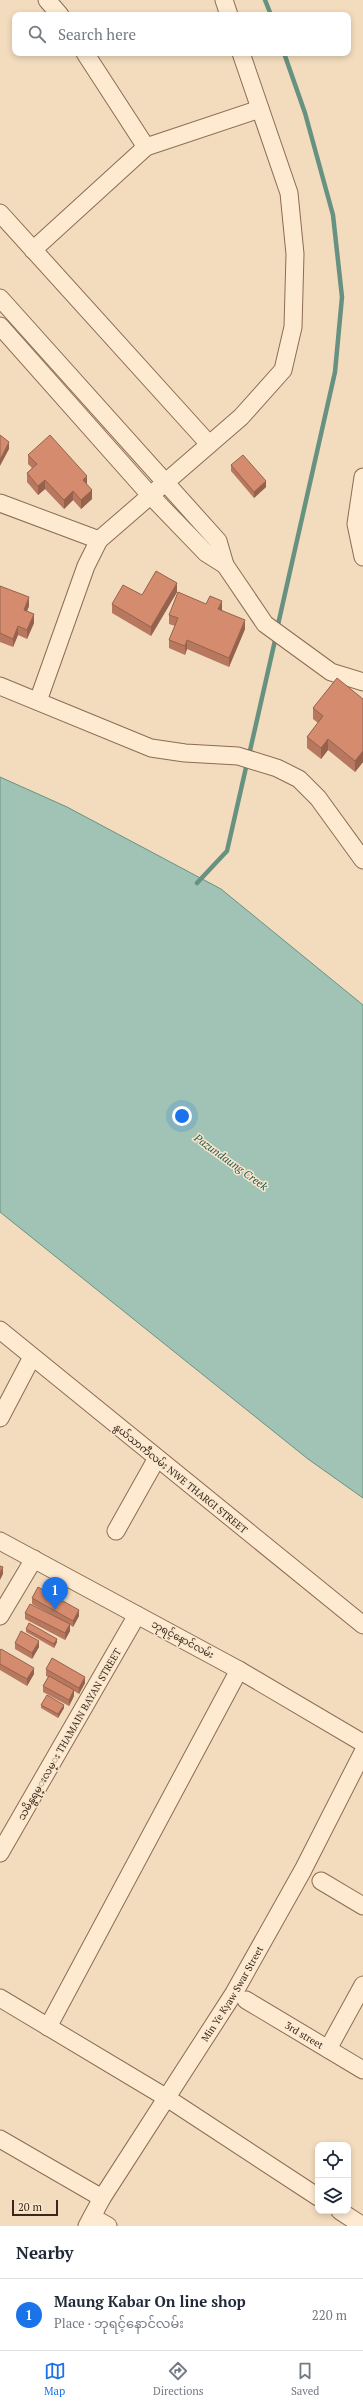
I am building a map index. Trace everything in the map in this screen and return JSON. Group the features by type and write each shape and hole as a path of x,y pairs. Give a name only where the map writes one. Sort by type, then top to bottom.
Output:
{"street":[{"path":"47,0 57,12"},
{"path":"224,0 228,12"},
{"path":"87,56 146,147"},
{"path":"38,701 86,566 99,540 241,418 283,370 293,327 295,254 289,193 243,56"},
{"path":"33,250 146,147 260,109"},
{"path":"0,213 209,444"},
{"path":"0,298 218,541 225,565 265,624 286,641 331,672 363,682"},
{"path":"0,326 6,337 150,495 206,553 225,565"},
{"path":"363,476 356,524 363,557"},
{"path":"0,503 99,540"},
{"path":"0,686 151,748 185,753 238,756 256,760 299,779 318,798 363,860"},
{"name":"နွယ်သာကီလမ်း NWE THARGI STREET","path":"0,1330 363,1625"},
{"path":"0,1418 32,1357"},
{"path":"116,1531 157,1458"},
{"name":"ဘုရင့်နောင်လမ်း","path":"0,1541 239,1670 363,1743"},
{"path":"0,1616 34,1559"},
{"name":"သမိန္ဗရမ္းလမ္း THAMAIN BAYAN STREET","path":"0,1853 137,1615"},
{"path":"48,2027 239,1670"},
{"name":"Min Ye Kyaw Swar Street","path":"89,2221 102,2198 234,1993 304,1870 363,1752"},
{"path":"321,1881 363,1906"},
{"path":"328,2049 363,1985"},
{"path":"0,1998 167,2098 315,2194"},
{"name":"3rd street","path":"246,2000 363,2070"},
{"path":"0,2139 102,2198"},
{"path":"345,2214 363,2226"},
{"path":"89,2221 108,2226"}],"water":[{"name":"Pazundaung Creek","path":"0,777 67,807 221,889 363,1005 363,1498 308,1459 0,1212"}],"building":[{"path":"0,435 9,442 0,460"},
{"path":"50,435 87,476 83,480 92,490 81,500 73,491 64,500 45,480 38,486 27,473 37,464 28,455"},
{"path":"243,455 266,481 254,492 231,465"},
{"path":"156,571 177,583 151,627 112,604 123,585 142,595"},
{"path":"0,586 29,597 24,610 34,614 27,630 18,626 13,639 0,633"},
{"path":"178,592 206,604 210,596 222,601 218,609 245,620 229,658 187,640 185,646 169,640 178,618 169,615"},
{"path":"337,678 363,699 363,751 355,761 328,739 321,748 307,737 323,716 313,708"},
{"path":"0,1566 3,1567 0,1574"},
{"path":"38,1587 79,1610 73,1621 32,1598"},
{"path":"30,1604 70,1624 65,1633 25,1613"},
{"path":"29,1623 57,1639 54,1644 26,1629"},
{"path":"21,1631 39,1641 32,1653 15,1643"},
{"path":"1,1649 34,1668 27,1679 0,1664"},
{"path":"52,1658 85,1677 79,1688 46,1669"},
{"path":"49,1676 74,1690 69,1700 43,1686"},
{"path":"47,1695 64,1705 58,1714 41,1705"}],"waterway":[{"path":"265,0 270,12"},
{"path":"277,629 335,372 342,297 333,215 305,113 285,56"},
{"path":"249,755 276,636"},
{"path":"197,883 227,851 247,763"}],"place":[{"name":"Maung Kabar On line shop","path":"55,1610"}]}
